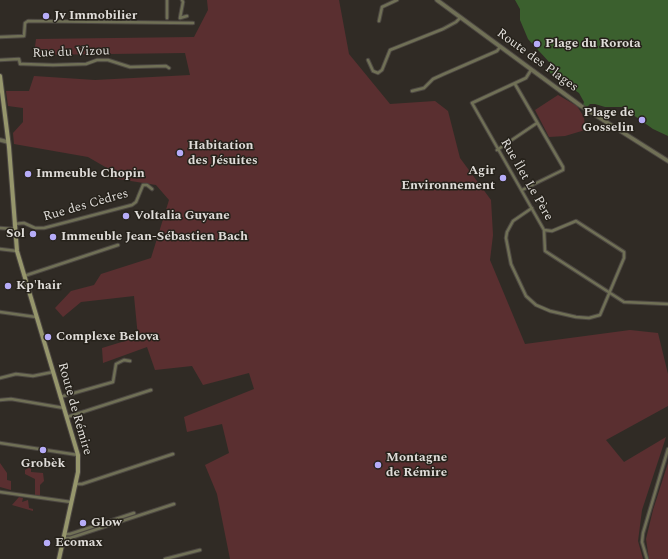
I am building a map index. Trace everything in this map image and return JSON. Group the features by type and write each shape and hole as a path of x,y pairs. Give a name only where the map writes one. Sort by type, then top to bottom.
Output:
{"main road":[{"name":"Route de Rémire","path":"0,76 8,142 14,229 17,250 78,455 75,484 59,559"}],"street":[{"path":"167,0 167,18"},
{"path":"182,0 183,2 180,18 187,16"},
{"path":"379,21 382,7 397,0"},
{"name":"Route des Plages","path":"437,0 581,106 668,161"},
{"path":"368,60 373,71 378,73 382,70 390,50 443,29 460,18"},
{"path":"0,37 24,36 25,23 28,21 193,23"},
{"path":"412,91 424,88 433,79 497,51 500,47"},
{"name":"Rue du Vizou","path":"0,60 19,59 20,64 53,65 86,64 97,60 108,60 130,67 166,66 169,68"},
{"name":"Rue Îlet Le Père","path":"532,70 526,78 472,104 544,230 544,243 548,254 609,294 624,302 668,304"},
{"path":"515,84 563,170 522,190"},
{"path":"497,150 538,123"},
{"path":"0,140 8,142"},
{"name":"Rue des Cèdres","path":"14,224 19,222 35,228 44,228 132,205 136,202 143,186 147,185 152,190"},
{"path":"532,208 513,221 507,232 506,238 512,264 526,296 536,306 550,312 589,318 600,315 624,258 622,249 576,221 552,231 544,230"},
{"path":"0,228 14,229"},
{"path":"24,276 118,245"},
{"path":"0,250 17,250"},
{"path":"0,312 36,317"},
{"path":"60,397 113,382 116,364 124,360 130,361"},
{"path":"0,378 16,374 33,376 53,372"},
{"path":"67,417 152,390"},
{"path":"0,400 11,399 64,408"},
{"path":"0,443 78,455"},
{"path":"647,559 642,542 643,533 668,449"},
{"path":"75,484 82,484 173,454"},
{"path":"0,492 71,502"},
{"path":"64,536 70,538 174,504"},
{"path":"64,536 134,513"},
{"path":"165,559 200,550"}],"shaded area":[{"path":"207,0 339,0 349,54 390,104 435,101 448,111 460,158 491,200 493,235 490,260 525,344 630,330 658,333 668,374 668,406 606,440 624,462 666,437 642,510 638,541 643,559 230,559 217,494 205,465 229,453 222,424 187,432 184,417 254,389 249,373 203,385 192,366 155,370 147,347 103,363 102,348 138,337 134,296 81,302 63,317 55,308 71,291 94,285 101,274 151,258 169,200 156,185 112,178 107,168 88,157 14,144 13,133 23,122 23,108 8,106 6,91 29,91 34,76 95,80 190,75 185,53 34,55 36,39 194,37 208,10"},
{"path":"515,0 668,0 668,136 653,129 622,107 605,107 590,104 587,107 583,105 584,102 579,93 551,74 549,71 550,63 528,39 520,20 520,9"},
{"path":"558,95 577,106 584,117 585,130 565,136 549,137 535,110"},
{"path":"0,463 7,473 7,480 11,481 11,490 0,487"},
{"path":"668,463 668,559 649,559 646,539 653,510"},
{"path":"31,466 31,472 43,473 44,481 40,485 40,496 35,495 35,479 25,474 25,470"},
{"path":"19,497 23,498 22,502 28,500 29,508 33,509 33,511 12,505"}],"place":[{"name":"Jv Immobilier","path":"46,16"},
{"name":"Plage du Rorota","path":"537,44"},
{"name":"Plage de Gosselin","path":"642,120"},
{"name":"Habitation des Jésuites","path":"180,153"},
{"name":"Immeuble Chopin","path":"28,174"},
{"name":"Agir Environnement","path":"503,178"},
{"name":"Voltalia Guyane","path":"126,216"},
{"name":"Sol","path":"33,234"},
{"name":"Immeuble Jean-Sébastien Bach","path":"53,237"},
{"name":"Kp'hair","path":"8,286"},
{"name":"Complexe Belova","path":"48,337"},
{"name":"Grobèk","path":"43,450"},
{"name":"Montagne de Rémire","path":"378,465"},
{"name":"Glow","path":"83,523"},
{"name":"Ecomax","path":"47,543"}]}
